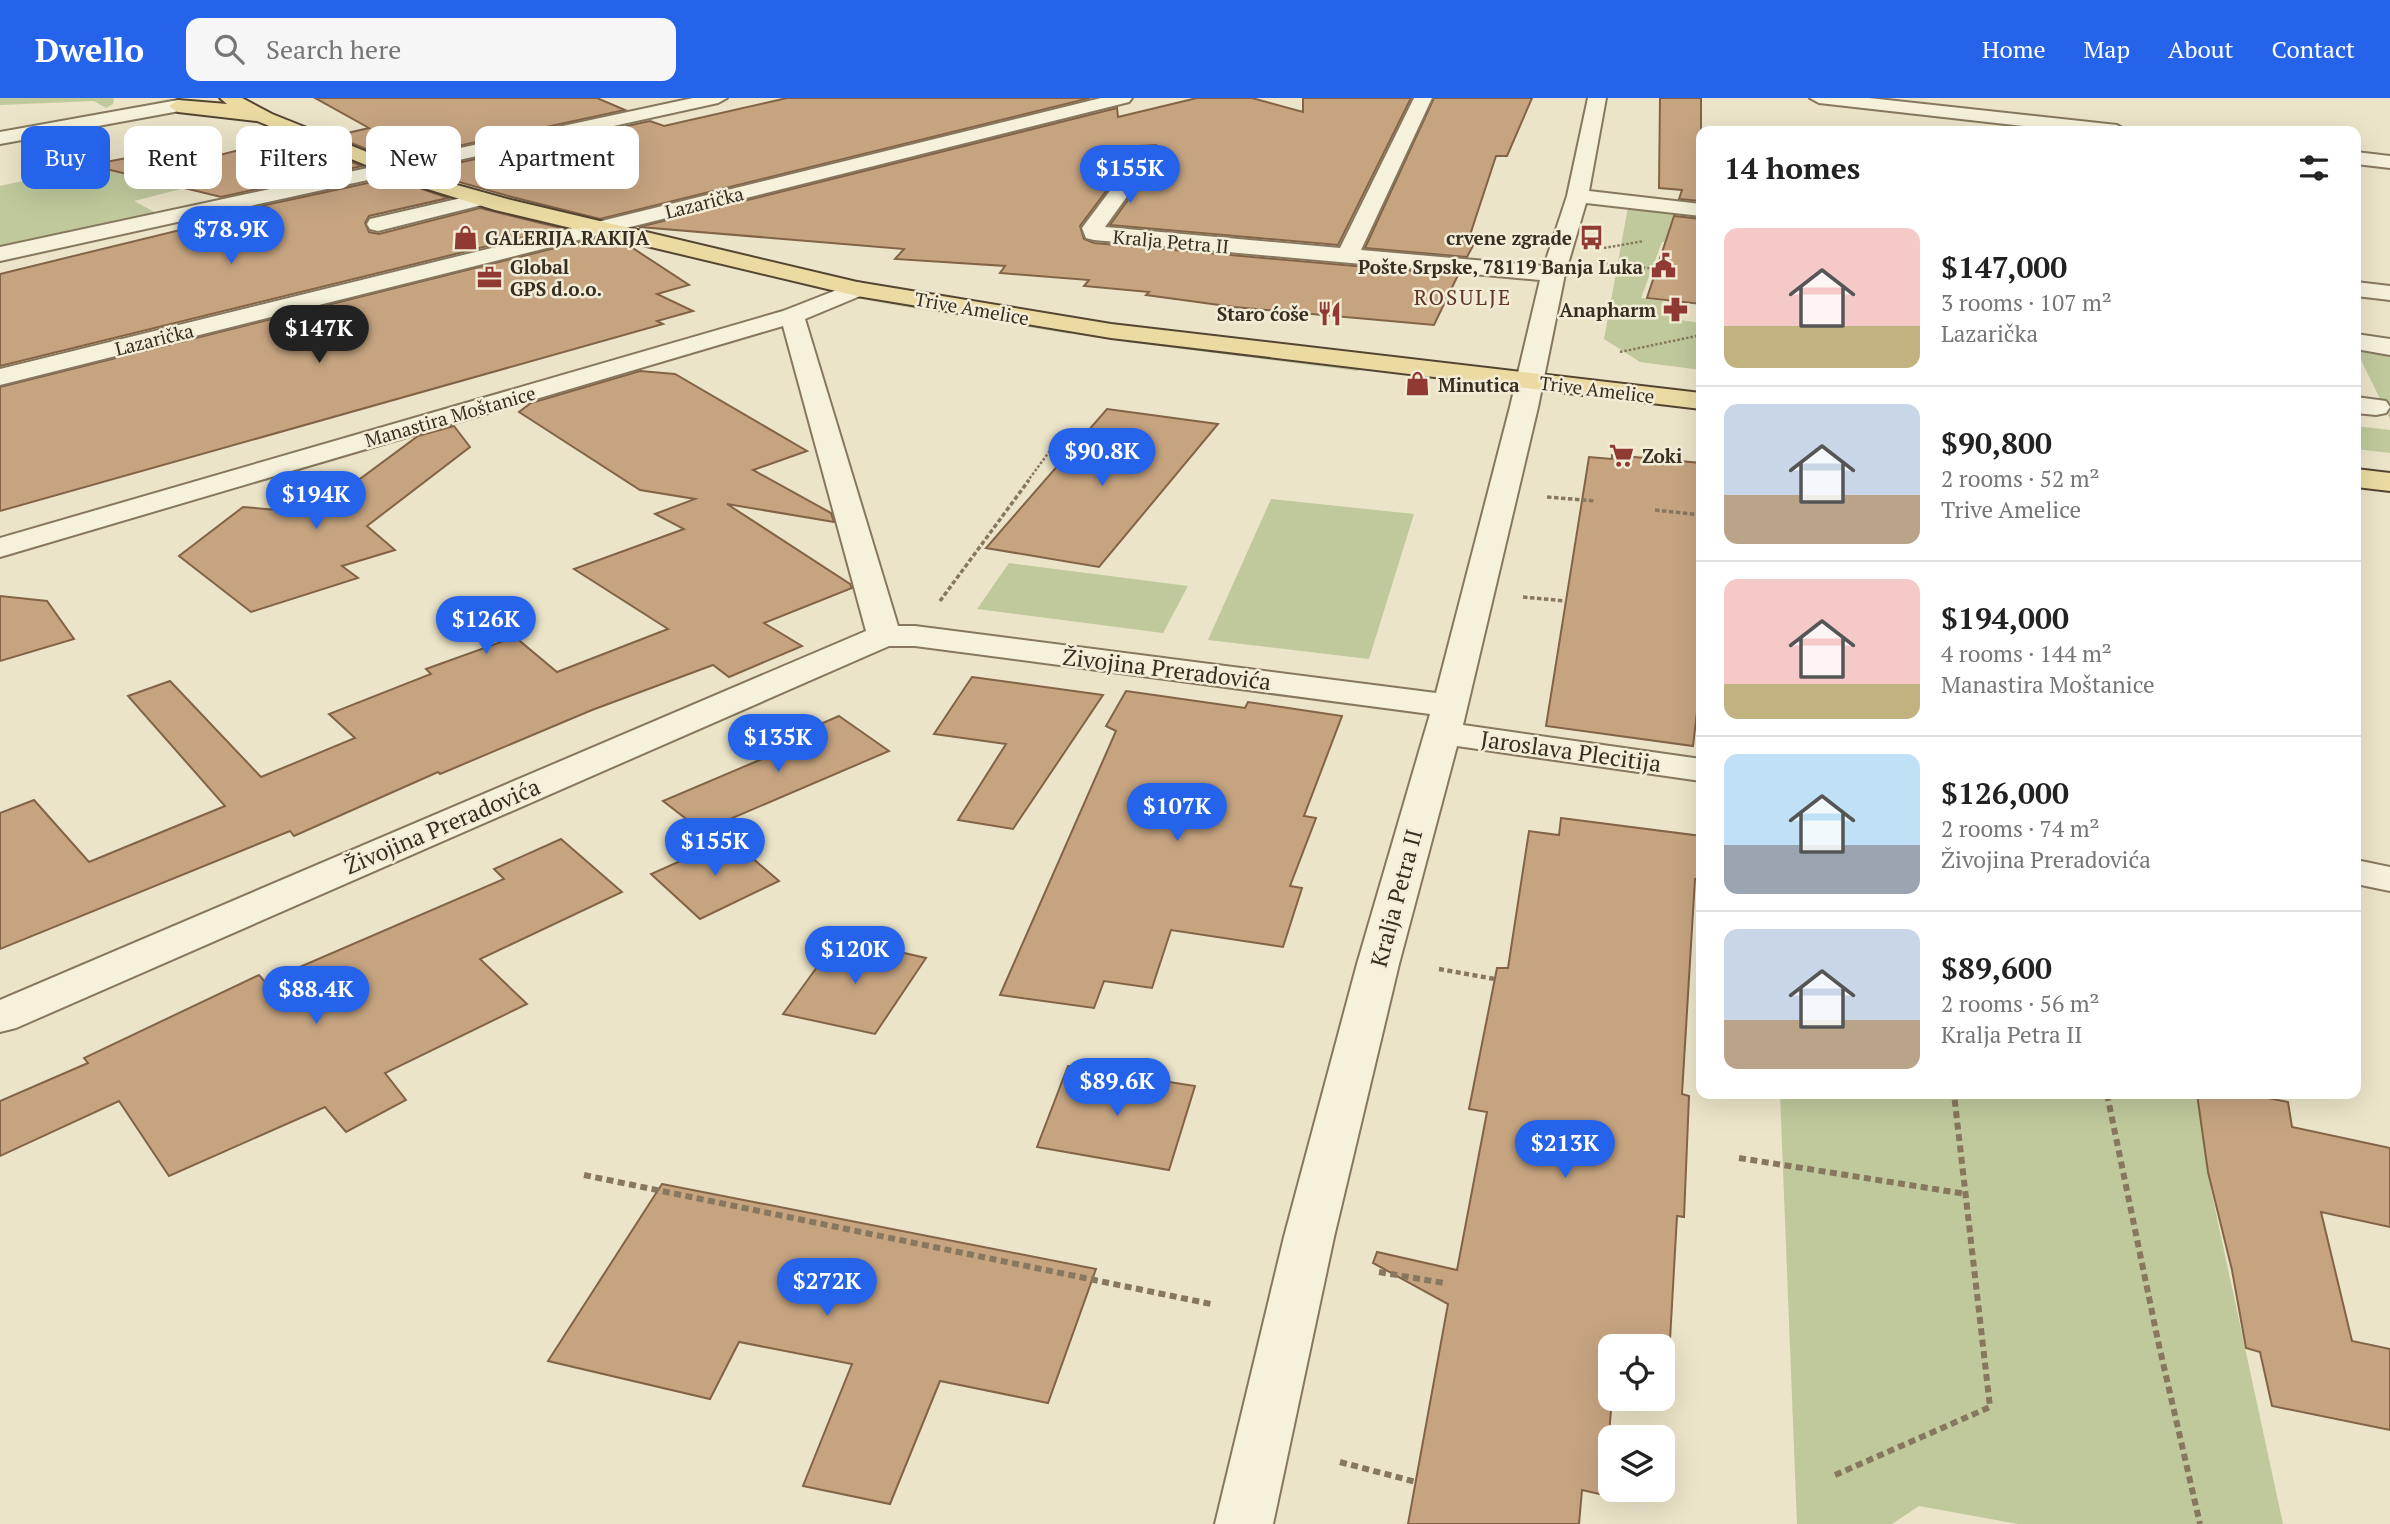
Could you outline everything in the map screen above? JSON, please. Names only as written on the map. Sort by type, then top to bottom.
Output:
[{"type":"main road","points":[[155,98],[159,104],[178,106],[199,105],[228,98]]},
{"type":"main road","name":"Trive Amelice","points":[[228,98],[265,118],[366,159]]},
{"type":"main road","name":"Trive Amelice","points":[[178,106],[227,110],[265,118]]},
{"type":"main road","name":"Trive Amelice","points":[[453,189],[596,229],[857,289],[1111,331],[1696,400]]},
{"type":"main road","points":[[2361,479],[2390,482]]},
{"type":"street","points":[[120,113],[155,98]]},
{"type":"street","points":[[461,153],[718,98]]},
{"type":"street","name":"Lazarička","points":[[0,377],[1123,98]]},
{"type":"street","points":[[1348,256],[1423,98]]},
{"type":"street","name":"Kralja Petra II","points":[[1244,1524],[1322,1185],[1377,964],[1446,719],[1553,274],[1578,196],[1597,98]]},
{"type":"street","points":[[1819,98],[2072,126]]},
{"type":"street","points":[[0,135],[120,113],[178,106]]},
{"type":"street","name":"Kralja Petra II","points":[[1149,152],[1093,228],[1094,233],[1553,274]]},
{"type":"street","points":[[2361,159],[2390,162]]},
{"type":"street","points":[[0,254],[366,173]]},
{"type":"street","points":[[1578,196],[1696,208]]},
{"type":"street","points":[[378,225],[483,199]]},
{"type":"street","name":"Manastira Moštanice","points":[[0,548],[792,316],[857,289]]},
{"type":"street","points":[[2361,290],[2390,293]]},
{"type":"street","points":[[792,316],[822,420],[899,636]]},
{"type":"street","points":[[2361,343],[2390,347]]},
{"type":"street","name":"Živojina Preradovića","points":[[0,1017],[899,636],[1446,719]]},
{"type":"street","name":"Jaroslava Plecitija","points":[[1446,719],[1518,745],[1696,768]]},
{"type":"street","points":[[2361,873],[2390,879]]},
{"type":"path","points":[[1598,249],[1647,241]]},
{"type":"path","points":[[1596,263],[1657,269]]},
{"type":"path","points":[[1616,353],[1696,336]]},
{"type":"path","points":[[899,636],[1052,448]]},
{"type":"path","points":[[1535,496],[1595,501]]},
{"type":"path","points":[[1655,510],[1696,514]]},
{"type":"path","points":[[1515,596],[1566,600]]},
{"type":"path","points":[[1439,969],[1495,979]]},
{"type":"path","points":[[1835,1475],[1990,1407],[1955,1099]]},
{"type":"path","points":[[2108,1099],[2158,1341],[2200,1524]]},
{"type":"path","points":[[1739,1158],[1966,1194]]},
{"type":"path","points":[[584,1175],[1211,1304]]},
{"type":"path","points":[[1379,1272],[1444,1283]]},
{"type":"path","points":[[1340,1462],[1416,1482]]},
{"type":"green space","points":[[0,98],[114,99],[113,104],[106,108],[94,101],[0,105]]},
{"type":"green space","points":[[110,167],[124,173],[124,189],[181,189],[134,201],[158,214],[0,248],[0,186],[21,181],[21,189],[110,189]]},
{"type":"green space","points":[[1628,207],[1696,214],[1694,245],[1662,242],[1641,298],[1663,301],[1661,312],[1681,314],[1680,320],[1696,322],[1696,369],[1640,362],[1604,339]]},
{"type":"green space","points":[[857,299],[1069,331],[1071,334]]},
{"type":"green space","points":[[1141,340],[1359,369],[1358,371],[1127,342]]},
{"type":"green space","points":[[2361,350],[2390,353],[2390,419],[2361,360]]},
{"type":"green space","points":[[2361,427],[2390,430],[2390,453],[2361,450]]},
{"type":"green space","points":[[1271,499],[1414,514],[1369,659],[1208,640]]},
{"type":"green space","points":[[1009,563],[1188,586],[1163,633],[977,609]]},
{"type":"green space","points":[[1780,1099],[2198,1099],[2211,1190],[2283,1524],[2018,1524],[1919,1506],[1892,1524],[1797,1524]]},
{"type":"building","points":[[315,98],[597,98],[625,110],[551,126],[475,126],[475,142],[461,145],[461,126],[366,126]]},
{"type":"building","points":[[787,98],[1090,98],[600,219],[484,189],[639,189],[639,126],[627,126],[650,121],[664,126]]},
{"type":"building","points":[[1197,98],[1252,98],[1303,112],[1303,98],[1411,98],[1338,245],[1110,225],[1161,154],[1156,145],[1140,146],[1080,226],[1084,239],[1094,243],[1458,275],[1434,325],[1234,307],[1146,295],[1149,292],[1084,286],[1089,280],[1000,273],[1005,266],[895,259],[904,249],[639,227],[1117,108],[1118,117]]},
{"type":"building","points":[[1434,98],[1532,98],[1507,156],[1496,156],[1470,235],[1478,236],[1467,257],[1365,248]]},
{"type":"building","points":[[1660,98],[1701,98],[1701,126],[1696,126],[1696,201],[1679,199],[1682,190],[1659,188]]},
{"type":"building","points":[[366,129],[366,149],[352,143],[352,132]]},
{"type":"building","points":[[236,151],[236,189],[257,189],[221,197],[188,189],[222,189],[222,154]]},
{"type":"building","points":[[124,159],[124,173],[110,170],[110,161]]},
{"type":"building","points":[[475,159],[475,186],[461,182],[461,162]]},
{"type":"building","points":[[366,183],[366,189],[422,189],[448,198],[369,216],[365,223],[369,232],[379,234],[480,208],[561,228],[0,366],[0,274],[270,208],[261,206],[340,189],[352,189],[352,186]]},
{"type":"building","points":[[1674,216],[1696,218],[1696,303],[1647,298]]},
{"type":"building","points":[[599,237],[625,243],[689,285],[657,294],[693,311],[657,321],[663,324],[0,511],[0,387]]},
{"type":"building","points":[[640,371],[675,374],[807,451],[753,470],[831,513],[834,522],[727,504],[850,584],[852,588],[764,623],[802,646],[729,677],[713,665],[592,710],[440,774],[438,772],[294,836],[290,831],[0,949],[0,813],[34,800],[89,862],[225,806],[128,696],[170,681],[261,777],[355,738],[329,714],[431,674],[426,669],[515,637],[557,672],[668,629],[574,569],[684,529],[655,514],[695,499],[640,490],[519,412],[531,403]]},
{"type":"building","points":[[1107,409],[1218,424],[1099,567],[986,548]]},
{"type":"building","points":[[454,426],[470,447],[367,526],[395,550],[342,566],[358,578],[251,612],[179,556],[243,507],[314,513],[418,436]]},
{"type":"building","points":[[1612,455],[1696,463],[1696,720],[1693,746],[1546,726],[1589,457],[1612,459]]},
{"type":"building","points":[[0,596],[47,601],[74,639],[0,661]]},
{"type":"building","points":[[972,677],[1103,695],[1013,829],[958,820],[1006,744],[934,734]]},
{"type":"building","points":[[1126,691],[1245,708],[1248,702],[1342,716],[1304,816],[1316,818],[1290,886],[1302,888],[1283,947],[1171,930],[1152,988],[1104,981],[1094,1008],[1000,995],[1116,731],[1106,726]]},
{"type":"building","points":[[839,716],[889,751],[702,831],[663,801],[795,745],[786,739]]},
{"type":"building","points":[[1561,818],[1696,835],[1696,879],[1682,1094],[1689,1096],[1684,1217],[1677,1216],[1670,1334],[1598,1334],[1598,1411],[1611,1411],[1610,1425],[1598,1425],[1598,1494],[1582,1490],[1579,1524],[1408,1524],[1448,1304],[1373,1263],[1377,1252],[1457,1270],[1487,1112],[1469,1109],[1497,968],[1508,968],[1529,831],[1559,835]]},
{"type":"building","points":[[561,839],[622,892],[480,959],[527,1004],[385,1073],[406,1100],[346,1132],[325,1107],[169,1176],[119,1101],[0,1156],[0,1101],[88,1063],[84,1058],[259,975],[265,982],[504,879],[494,869]]},
{"type":"building","points":[[730,839],[779,881],[700,919],[651,874]]},
{"type":"building","points":[[838,938],[926,958],[875,1034],[783,1014]]},
{"type":"building","points":[[1068,1066],[1195,1086],[1169,1170],[1037,1147]]},
{"type":"building","points":[[2198,1099],[2273,1099],[2288,1102],[2292,1127],[2390,1148],[2390,1227],[2321,1212],[2352,1341],[2390,1349],[2390,1430],[2272,1406],[2260,1352],[2246,1348],[2232,1270],[2208,1172]]},
{"type":"building","points":[[662,1184],[1096,1269],[1048,1403],[940,1381],[890,1504],[803,1486],[852,1364],[739,1342],[710,1399],[548,1361]]},
{"type":"place","name":"GALERIJA RAKIJA","points":[[465,237]]},
{"type":"place","name":"crvene zgrade","points":[[1592,237]]},
{"type":"place","name":"Pošte Srpske, 78119 Banja Luka","points":[[1663,266]]},
{"type":"place","name":"Global GPS d.o.o.","points":[[490,277]]},
{"type":"place","name":"Anapharm","points":[[1676,309]]},
{"type":"place","name":"Staro ćoše","points":[[1329,313]]},
{"type":"place","name":"Minutica","points":[[1418,384]]},
{"type":"place","name":"Zoki","points":[[1622,455]]},
{"type":"district","name":"ROSULJE","points":[[1463,297]]}]
